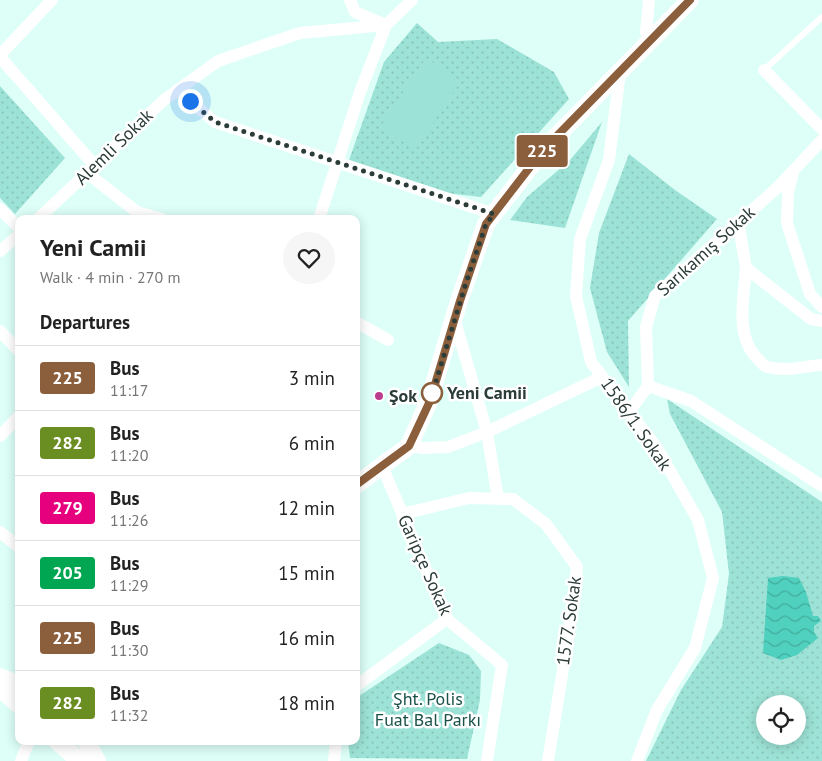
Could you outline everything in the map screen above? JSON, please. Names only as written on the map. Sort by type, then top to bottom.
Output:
[{"type":"main road","points":[[360,483],[409,446],[430,401],[454,318],[486,224],[544,149],[690,0]]},
{"type":"main road","points":[[0,677],[15,683]]},
{"type":"main road","points":[[0,688],[15,701]]},
{"type":"main road","points":[[62,745],[80,761]]},
{"type":"main road","points":[[88,745],[97,761]]},
{"type":"street","points":[[52,0],[0,56],[91,170],[137,212],[148,215]]},
{"type":"street","points":[[350,0],[355,12],[386,25]]},
{"type":"street","points":[[320,215],[360,92],[386,25],[412,0]]},
{"type":"street","points":[[649,0],[646,32],[650,42]]},
{"type":"street","name":"Alemli Sokak","points":[[42,215],[164,100],[218,61],[300,33],[386,25]]},
{"type":"street","points":[[764,70],[822,129]]},
{"type":"street","name":"1586/1. Sokak","points":[[620,72],[609,160],[580,239],[576,296],[591,362],[657,448],[698,520],[713,578],[695,648],[656,710],[637,761]]},
{"type":"street","points":[[177,90],[215,122],[494,214]]},
{"type":"street","name":"Sarıkamış Sokak","points":[[648,386],[646,327],[655,296],[777,188],[822,140]]},
{"type":"street","points":[[794,170],[788,192],[787,223],[810,294],[822,307]]},
{"type":"street","points":[[0,208],[15,224]]},
{"type":"street","points":[[738,221],[746,268],[743,326],[745,340],[752,352],[766,367],[780,369],[822,364]]},
{"type":"street","points":[[0,251],[15,238]]},
{"type":"street","points":[[746,268],[811,319],[822,321]]},
{"type":"street","points":[[454,318],[487,432],[498,499]]},
{"type":"street","points":[[360,324],[388,340]]},
{"type":"street","points":[[0,331],[15,347]]},
{"type":"street","points":[[409,446],[423,448],[448,447],[487,432],[602,377]]},
{"type":"street","points":[[629,412],[648,386],[691,401],[822,486]]},
{"type":"street","points":[[0,436],[15,420]]},
{"type":"street","name":"Garipçe Sokak","points":[[382,466],[447,619],[502,665],[487,761]]},
{"type":"street","name":"1577. Sokak","points":[[402,514],[469,498],[513,499],[546,524],[577,567],[570,632],[548,761]]},
{"type":"street","points":[[0,532],[15,544]]},
{"type":"street","points":[[360,683],[447,619]]},
{"type":"street","points":[[21,761],[27,745]]},
{"type":"street","points":[[334,761],[336,745]]},
{"type":"lane","points":[[764,70],[822,17]]},
{"type":"green space","points":[[417,23],[438,42],[497,39],[554,72],[569,99],[481,197],[428,191],[349,160],[384,62]]},
{"type":"green space","points":[[426,58],[461,81],[415,150],[380,127]]},
{"type":"green space","points":[[0,86],[65,158],[15,214],[0,198]]},
{"type":"green space","points":[[602,122],[565,228],[510,220],[527,197],[570,160]]},
{"type":"green space","points":[[629,154],[675,190],[717,219],[628,321],[629,387],[607,352],[590,288],[599,233]]},
{"type":"green space","points":[[667,399],[822,502],[822,761],[646,761],[681,690],[722,627],[729,574],[722,512],[670,414]]},
{"type":"green space","name":"Şht. Polis Fuat Bal Parkı","points":[[439,643],[469,655],[481,671],[480,700],[467,759],[350,758],[348,745],[360,745],[360,695]]},
{"type":"water","points":[[783,576],[799,578],[806,592],[813,616],[818,616],[821,621],[814,626],[814,632],[818,638],[797,655],[781,660],[763,653],[768,578]]},
{"type":"bus line","name":"225","points":[[360,482],[409,446],[430,401],[460,301],[486,224],[544,149],[690,0]]},
{"type":"place","name":"Yeni Camii","points":[[432,393]]},
{"type":"place","name":"Şok","points":[[379,396]]},
{"type":"route","points":[[190,101],[215,122],[494,214],[486,224],[460,301],[430,401],[432,393]]}]
